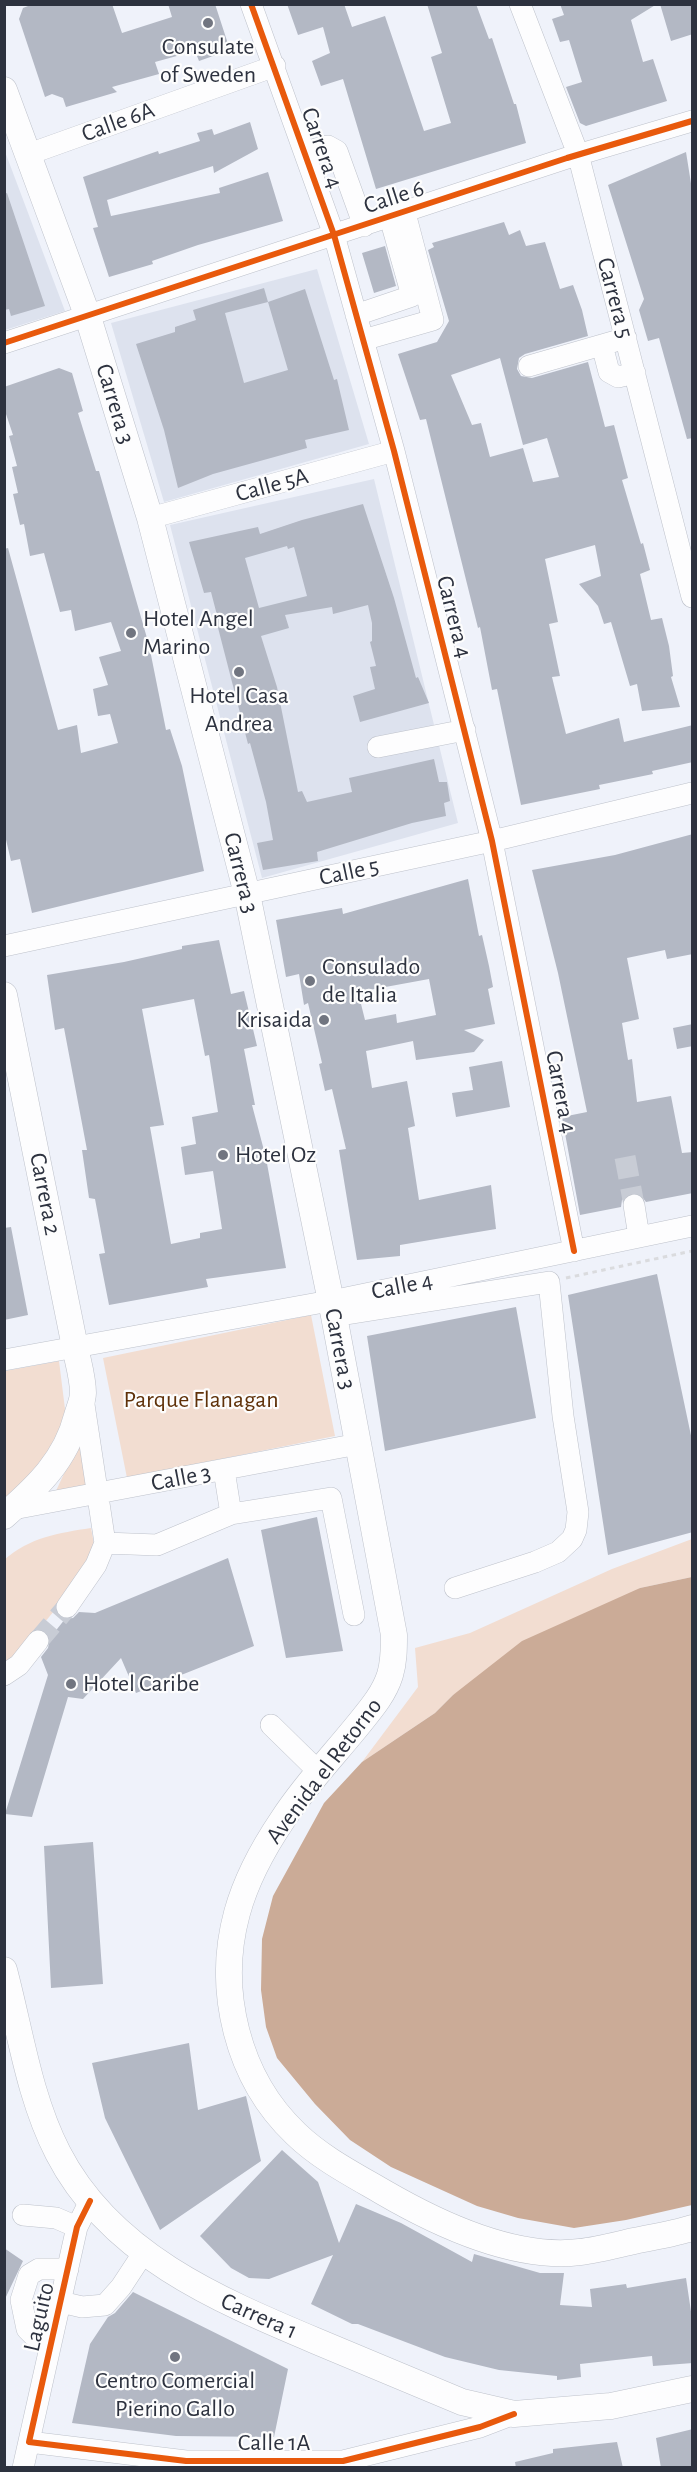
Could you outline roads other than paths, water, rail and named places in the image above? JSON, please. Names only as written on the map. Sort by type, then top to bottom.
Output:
[{"type":"main road","name":"Carrera 3","points":[[4,90],[88,317],[150,518],[247,894],[332,1308],[394,1635],[390,1676]]},
{"type":"main road","name":"Carrera 2","points":[[4,995],[83,1394],[69,1438],[51,1471],[33,1492],[7,1512]]},
{"type":"main road","name":"Avenida el Retorno","points":[[390,1676],[381,1695],[283,1818],[261,1856],[237,1912],[231,1941],[229,1981],[236,2030],[245,2059],[258,2086],[275,2111],[302,2139],[343,2169],[406,2206],[499,2244],[544,2252],[580,2252],[693,2228]]},
{"type":"main road","name":"Carrera 1","points":[[4,1970],[10,2011],[38,2106],[57,2152],[90,2201],[114,2228],[186,2281],[241,2310],[462,2402],[514,2414],[611,2406],[693,2389]]},
{"type":"street","name":"Carrera 4","points":[[251,4],[334,235],[394,452],[492,841],[574,1251]]},
{"type":"street","name":"Carrera 5","points":[[520,4],[578,154],[693,597]]},
{"type":"street","name":"Calle 6A","points":[[29,154],[274,66]]},
{"type":"street","name":"Calle 6","points":[[4,344],[398,216],[578,154],[693,121]]},
{"type":"street","points":[[305,152],[328,146],[337,151],[364,226]]},
{"type":"street","points":[[356,315],[412,296],[398,216]]},
{"type":"street","points":[[363,340],[434,320],[398,216]]},
{"type":"street","points":[[529,366],[626,339]]},
{"type":"street","points":[[602,345],[609,372],[618,377],[635,373]]},
{"type":"street","name":"Calle 5A","points":[[150,518],[394,452]]},
{"type":"street","points":[[378,747],[465,730]]},
{"type":"street","name":"Calle 5","points":[[4,946],[492,841],[693,793]]},
{"type":"street","points":[[634,1205],[639,1237]]},
{"type":"street","name":"Calle 4","points":[[4,1360],[332,1308],[506,1265],[693,1226]]},
{"type":"street","points":[[506,1265],[509,1289]]},
{"type":"street","points":[[332,1308],[509,1289],[549,1282],[563,1416],[578,1512],[576,1530],[572,1539],[558,1552],[535,1562],[455,1588]]},
{"type":"street","name":"Carrera 2","points":[[83,1394],[105,1543]]},
{"type":"street","name":"Calle 3","points":[[7,1512],[358,1444]]},
{"type":"street","points":[[224,1470],[231,1514]]},
{"type":"street","points":[[68,1607],[96,1565],[105,1543],[157,1545],[231,1514],[331,1498],[354,1615]]},
{"type":"street","points":[[4,1675],[19,1665],[38,1641]]},
{"type":"street","points":[[271,1725],[319,1772]]},
{"type":"street","name":"Laguito","points":[[23,2468],[76,2227],[90,2201]]},
{"type":"street","points":[[23,2215],[56,2218],[76,2227]]},
{"type":"street","points":[[61,2302],[82,2307],[105,2305],[121,2287],[144,2252]]},
{"type":"street","points":[[52,2338],[33,2335],[27,2330],[21,2300],[29,2276],[39,2269],[68,2269]]},
{"type":"street","name":"Calle 1A","points":[[29,2442],[186,2461],[343,2464],[480,2427],[514,2414]]},
{"type":"tunnel","points":[[625,1157],[634,1205]]},
{"type":"tunnel","points":[[38,1641],[67,1607]]},
{"type":"place","name":"Consulate of Sweden","points":[[208,23]]},
{"type":"place","name":"Hotel Angel Marino","points":[[131,633]]},
{"type":"place","name":"Hotel Casa Andrea","points":[[239,672]]},
{"type":"place","name":"Consulado de Italia","points":[[310,981]]},
{"type":"place","name":"Krisaida","points":[[324,1020]]},
{"type":"place","name":"Hotel Oz","points":[[223,1155]]},
{"type":"place","name":"Hotel Caribe","points":[[71,1684]]},
{"type":"place","name":"Centro Comercial Pierino Gallo","points":[[175,2357]]},
{"type":"park label","name":"Parque Flanagan","points":[[201,1400]]}]
